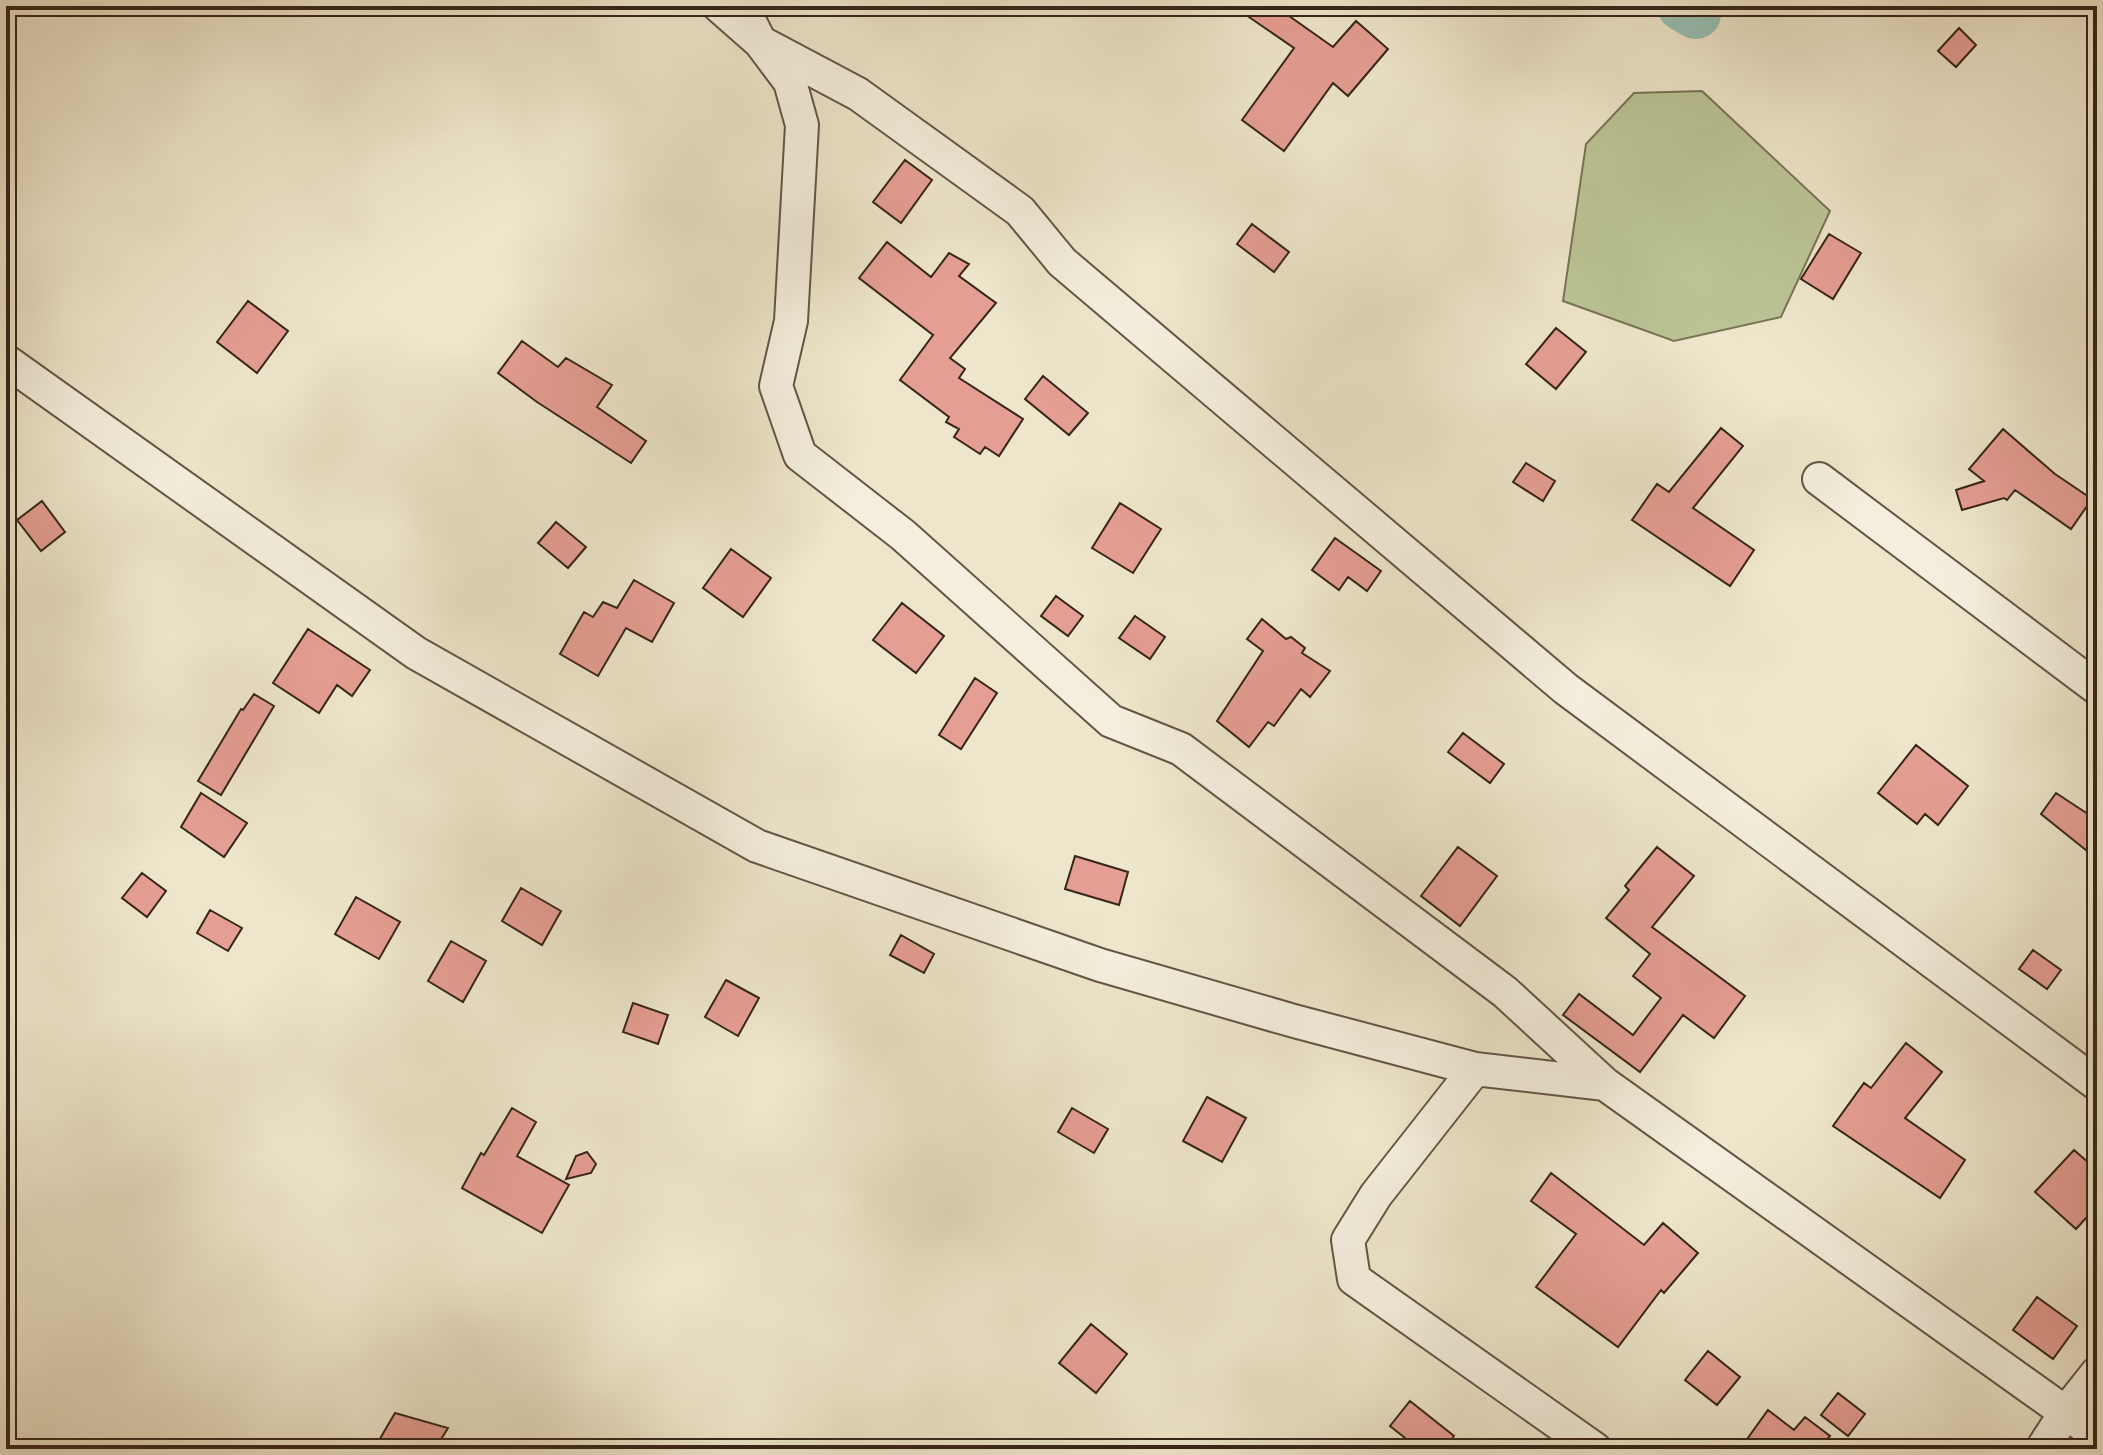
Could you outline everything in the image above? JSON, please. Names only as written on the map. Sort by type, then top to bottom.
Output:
[{"type":"street","points":[[719,6],[760,42],[858,94],[1020,211],[1062,262],[1566,689],[2097,1084]]},
{"type":"street","points":[[742,6],[760,42],[790,82],[802,125],[791,321],[776,386],[800,455],[903,535],[1111,721],[1181,749],[1505,992],[1605,1084],[2097,1435]]},
{"type":"street","points":[[6,361],[416,653],[757,846],[1100,965],[1475,1069],[1605,1084]]},
{"type":"street","points":[[1819,479],[2097,688]]},
{"type":"street","points":[[1475,1069],[1376,1195],[1348,1240],[1354,1279],[1595,1449]]},
{"type":"street","points":[[2042,1449],[2097,1373]]},
{"type":"green space","points":[[1702,91],[1830,211],[1781,317],[1674,341],[1563,301],[1586,144],[1634,93]]},
{"type":"building","points":[[1233,6],[1275,6],[1333,47],[1356,21],[1388,49],[1348,96],[1333,83],[1284,151],[1242,120],[1294,48]]},
{"type":"building","points":[[1959,28],[1976,45],[1956,67],[1938,51]]},
{"type":"building","points":[[905,160],[932,180],[901,223],[873,202]]},
{"type":"building","points":[[1252,224],[1289,252],[1274,272],[1237,244]]},
{"type":"building","points":[[1829,234],[1861,253],[1833,299],[1801,279]]},
{"type":"building","points":[[887,242],[931,277],[949,253],[969,264],[959,276],[996,303],[950,358],[965,369],[959,378],[1023,419],[999,456],[985,447],[980,454],[954,437],[959,429],[946,422],[949,417],[900,380],[933,335],[859,278]]},
{"type":"building","points":[[248,301],[288,331],[257,373],[217,342]]},
{"type":"building","points":[[1556,328],[1586,352],[1556,389],[1526,364]]},
{"type":"building","points":[[522,341],[558,367],[566,358],[612,385],[597,407],[646,441],[631,463],[498,373]]},
{"type":"building","points":[[1043,376],[1088,413],[1069,435],[1025,399]]},
{"type":"building","points":[[1721,428],[1743,446],[1693,508],[1754,550],[1730,586],[1632,520],[1657,484],[1669,492]]},
{"type":"building","points":[[2003,429],[2055,474],[2092,499],[2071,529],[2015,490],[2007,500],[2004,498],[1962,510],[1956,490],[1984,481],[1969,469]]},
{"type":"building","points":[[1526,463],[1555,481],[1543,501],[1513,482]]},
{"type":"building","points":[[42,501],[65,532],[41,551],[17,520]]},
{"type":"building","points":[[1120,503],[1161,529],[1133,573],[1092,548]]},
{"type":"building","points":[[556,522],[586,547],[568,568],[538,543]]},
{"type":"building","points":[[1335,538],[1381,571],[1367,591],[1348,577],[1339,590],[1312,570]]},
{"type":"building","points":[[731,549],[771,578],[743,617],[703,588]]},
{"type":"building","points":[[634,580],[674,603],[652,642],[626,628],[598,676],[560,654],[584,612],[593,617],[603,602],[617,608]]},
{"type":"building","points":[[1056,596],[1083,616],[1068,636],[1041,616]]},
{"type":"building","points":[[902,603],[944,636],[916,673],[873,640]]},
{"type":"building","points":[[1135,616],[1165,637],[1150,659],[1119,638]]},
{"type":"building","points":[[1262,619],[1286,639],[1291,637],[1305,648],[1302,653],[1330,671],[1310,697],[1301,689],[1274,726],[1268,722],[1249,747],[1217,721],[1263,651],[1247,639]]},
{"type":"building","points":[[308,629],[370,670],[352,696],[337,685],[319,713],[273,683]]},
{"type":"building","points":[[975,678],[997,693],[961,749],[939,735]]},
{"type":"building","points":[[254,694],[274,706],[221,795],[198,781],[241,709]]},
{"type":"building","points":[[1463,733],[1504,764],[1490,783],[1448,752]]},
{"type":"building","points":[[1916,745],[1968,786],[1938,825],[1925,814],[1917,824],[1878,793]]},
{"type":"building","points":[[201,793],[247,823],[224,857],[181,827]]},
{"type":"building","points":[[2056,793],[2097,820],[2097,859],[2041,814]]},
{"type":"building","points":[[1458,847],[1497,876],[1460,926],[1421,896]]},
{"type":"building","points":[[1657,847],[1694,876],[1652,927],[1745,996],[1714,1038],[1683,1015],[1640,1072],[1563,1015],[1579,994],[1633,1035],[1661,998],[1633,976],[1650,954],[1606,918],[1629,890],[1625,886]]},
{"type":"building","points":[[1075,856],[1128,872],[1119,905],[1065,889]]},
{"type":"building","points":[[142,873],[166,891],[147,917],[122,898]]},
{"type":"building","points":[[521,888],[561,911],[542,945],[502,921]]},
{"type":"building","points":[[356,897],[400,922],[379,959],[335,934]]},
{"type":"building","points":[[210,910],[242,928],[228,951],[197,933]]},
{"type":"building","points":[[901,935],[934,954],[924,973],[890,955]]},
{"type":"building","points":[[451,941],[486,961],[463,1002],[428,981]]},
{"type":"building","points":[[2033,950],[2061,970],[2047,989],[2019,969]]},
{"type":"building","points":[[726,980],[759,998],[738,1036],[705,1017]]},
{"type":"building","points":[[633,1003],[668,1015],[658,1044],[623,1032]]},
{"type":"building","points":[[1906,1043],[1942,1072],[1905,1118],[1965,1160],[1940,1198],[1833,1126],[1864,1083],[1871,1088]]},
{"type":"building","points":[[1207,1097],[1246,1118],[1222,1162],[1183,1141]]},
{"type":"building","points":[[512,1108],[536,1122],[517,1156],[569,1185],[542,1233],[462,1188],[481,1153],[484,1155]]},
{"type":"building","points":[[1072,1108],[1108,1129],[1094,1153],[1058,1132]]},
{"type":"building","points":[[2074,1150],[2097,1170],[2097,1206],[2076,1229],[2035,1192]]},
{"type":"building","points":[[587,1152],[596,1164],[591,1173],[566,1179],[576,1156]]},
{"type":"building","points":[[1551,1173],[1644,1245],[1663,1223],[1698,1253],[1664,1293],[1661,1290],[1618,1347],[1536,1287],[1576,1234],[1531,1201]]},
{"type":"building","points":[[2037,1297],[2077,1326],[2053,1359],[2013,1330]]},
{"type":"building","points":[[1091,1324],[1127,1354],[1096,1393],[1059,1363]]},
{"type":"building","points":[[1708,1351],[1740,1377],[1717,1405],[1685,1380]]},
{"type":"building","points":[[1838,1393],[1865,1414],[1848,1436],[1821,1415]]},
{"type":"building","points":[[1410,1401],[1454,1436],[1444,1449],[1419,1449],[1390,1426]]},
{"type":"building","points":[[1768,1410],[1794,1430],[1805,1417],[1830,1436],[1819,1449],[1740,1449]]},
{"type":"building","points":[[395,1413],[448,1428],[435,1449],[374,1449]]},
{"type":"waterway","points":[[1682,6],[1696,14]]}]
